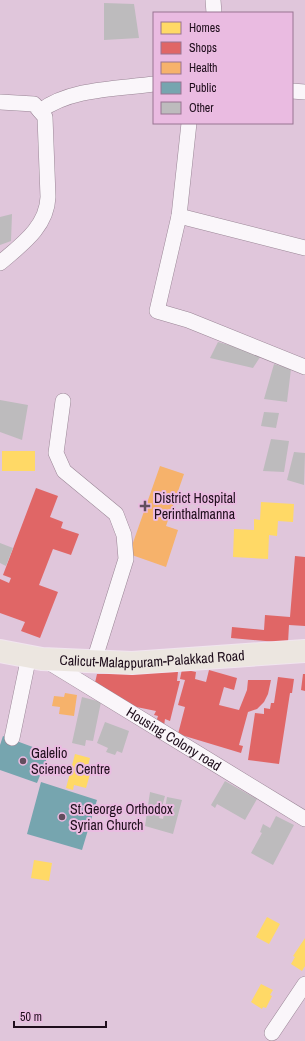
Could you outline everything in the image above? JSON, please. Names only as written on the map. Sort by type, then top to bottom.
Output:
[{"type":"highway","name":"Calicut-Malappuram-Palakkad Road","points":[[0,651],[36,658],[132,663],[305,651]]},
{"type":"street","points":[[213,0],[214,12]]},
{"type":"street","points":[[40,111],[57,101],[83,93],[153,84]]},
{"type":"street","points":[[293,91],[305,92]]},
{"type":"street","points":[[0,102],[34,104],[45,117],[48,207],[42,219],[28,239],[0,263]]},
{"type":"street","points":[[189,124],[179,216],[157,310],[188,320],[305,367]]},
{"type":"street","points":[[179,216],[305,248]]},
{"type":"street","points":[[63,401],[56,453],[64,471],[116,514],[124,535],[126,559],[94,662]]},
{"type":"street","points":[[12,738],[36,658]]},
{"type":"street","name":"Housing Colony road","points":[[36,658],[305,819]]},
{"type":"street","points":[[272,1033],[305,984]]},
{"type":"building: Homes","points":[[2,451],[35,451],[35,471],[2,471]]},
{"type":"building: Homes","points":[[261,502],[294,504],[293,522],[278,521],[277,536],[269,535],[268,559],[233,557],[234,529],[254,530],[254,519],[260,520]]},
{"type":"building: Homes","points":[[75,754],[90,758],[86,773],[90,774],[86,788],[74,785],[73,790],[66,788]]},
{"type":"building: Homes","points":[[34,860],[52,863],[49,881],[31,878]]},
{"type":"building: Homes","points":[[267,917],[280,924],[269,944],[256,937]]},
{"type":"building: Homes","points":[[305,938],[305,966],[302,971],[291,964],[295,957],[293,956]]},
{"type":"building: Homes","points":[[261,984],[273,990],[270,995],[272,996],[266,1008],[263,1007],[262,1009],[251,1002]]},
{"type":"building: Shops","points":[[36,488],[58,496],[50,517],[63,522],[61,528],[79,534],[71,555],[53,549],[39,585],[58,592],[40,638],[21,631],[25,622],[0,613],[0,579],[9,583],[11,578],[3,575]]},
{"type":"building: Shops","points":[[295,556],[305,557],[305,626],[289,625],[288,643],[231,638],[232,627],[264,630],[265,615],[290,617]]},
{"type":"building: Shops","points":[[182,669],[196,672],[195,679],[206,682],[209,670],[237,678],[234,690],[224,687],[219,705],[239,710],[247,690],[248,680],[271,680],[268,694],[264,702],[257,709],[248,712],[239,745],[243,746],[241,753],[178,734],[185,707],[178,705],[185,680],[180,679]]},
{"type":"building: Shops","points":[[178,672],[177,681],[180,681],[170,721],[165,719],[164,726],[156,722],[158,716],[154,715],[156,711],[122,704],[94,687],[97,674]]},
{"type":"building: Shops","points":[[303,674],[305,674],[305,691],[301,690]]},
{"type":"building: Shops","points":[[278,677],[294,679],[292,693],[290,693],[279,764],[248,760],[255,713],[264,714],[264,708],[270,709],[271,703],[274,703]]},
{"type":"building: Health","points":[[160,466],[184,474],[166,526],[178,530],[166,567],[129,554]]},
{"type":"building: Health","points":[[65,693],[77,695],[74,716],[59,714],[60,707],[52,706],[54,696],[64,697]]},
{"type":"building: Public","name":"Galelio Science Centre","points":[[3,736],[49,753],[37,783],[0,770],[0,745]]},
{"type":"building: Public","name":"St.George Orthodox Syrian Church","points":[[41,782],[97,800],[82,850],[27,834]]},
{"type":"building: Other","points":[[104,3],[134,4],[139,38],[104,40]]},
{"type":"building: Other","points":[[12,214],[11,241],[0,245],[0,217]]},
{"type":"building: Other","points":[[218,342],[262,354],[253,368],[210,358]]},
{"type":"building: Other","points":[[274,364],[291,369],[287,402],[264,399]]},
{"type":"building: Other","points":[[0,400],[28,405],[22,440],[0,432]]},
{"type":"building: Other","points":[[264,412],[279,413],[276,428],[261,426]]},
{"type":"building: Other","points":[[271,439],[289,441],[284,472],[263,471]]},
{"type":"building: Other","points":[[294,452],[305,453],[304,485],[287,480]]},
{"type":"building: Other","points":[[0,543],[13,548],[6,566],[0,563]]},
{"type":"building: Other","points":[[82,697],[101,702],[93,741],[86,740],[85,746],[72,743]]},
{"type":"building: Other","points":[[105,722],[129,731],[122,753],[117,751],[115,755],[106,752],[108,748],[97,743]]},
{"type":"building: Other","points":[[225,781],[257,799],[245,820],[217,804],[215,808],[211,805]]},
{"type":"building: Other","points":[[150,792],[165,796],[159,818],[163,819],[167,797],[182,800],[173,834],[145,826]]},
{"type":"building: Other","points":[[276,816],[294,825],[273,865],[251,853],[262,833],[260,832],[263,824],[270,828]]},
{"type":"place","name":"District Hospital Perinthalmanna","points":[[145,506]]},
{"type":"place","name":"Galelio Science Centre","points":[[23,761]]},
{"type":"place","name":"St.George Orthodox Syrian Church","points":[[62,817]]}]
